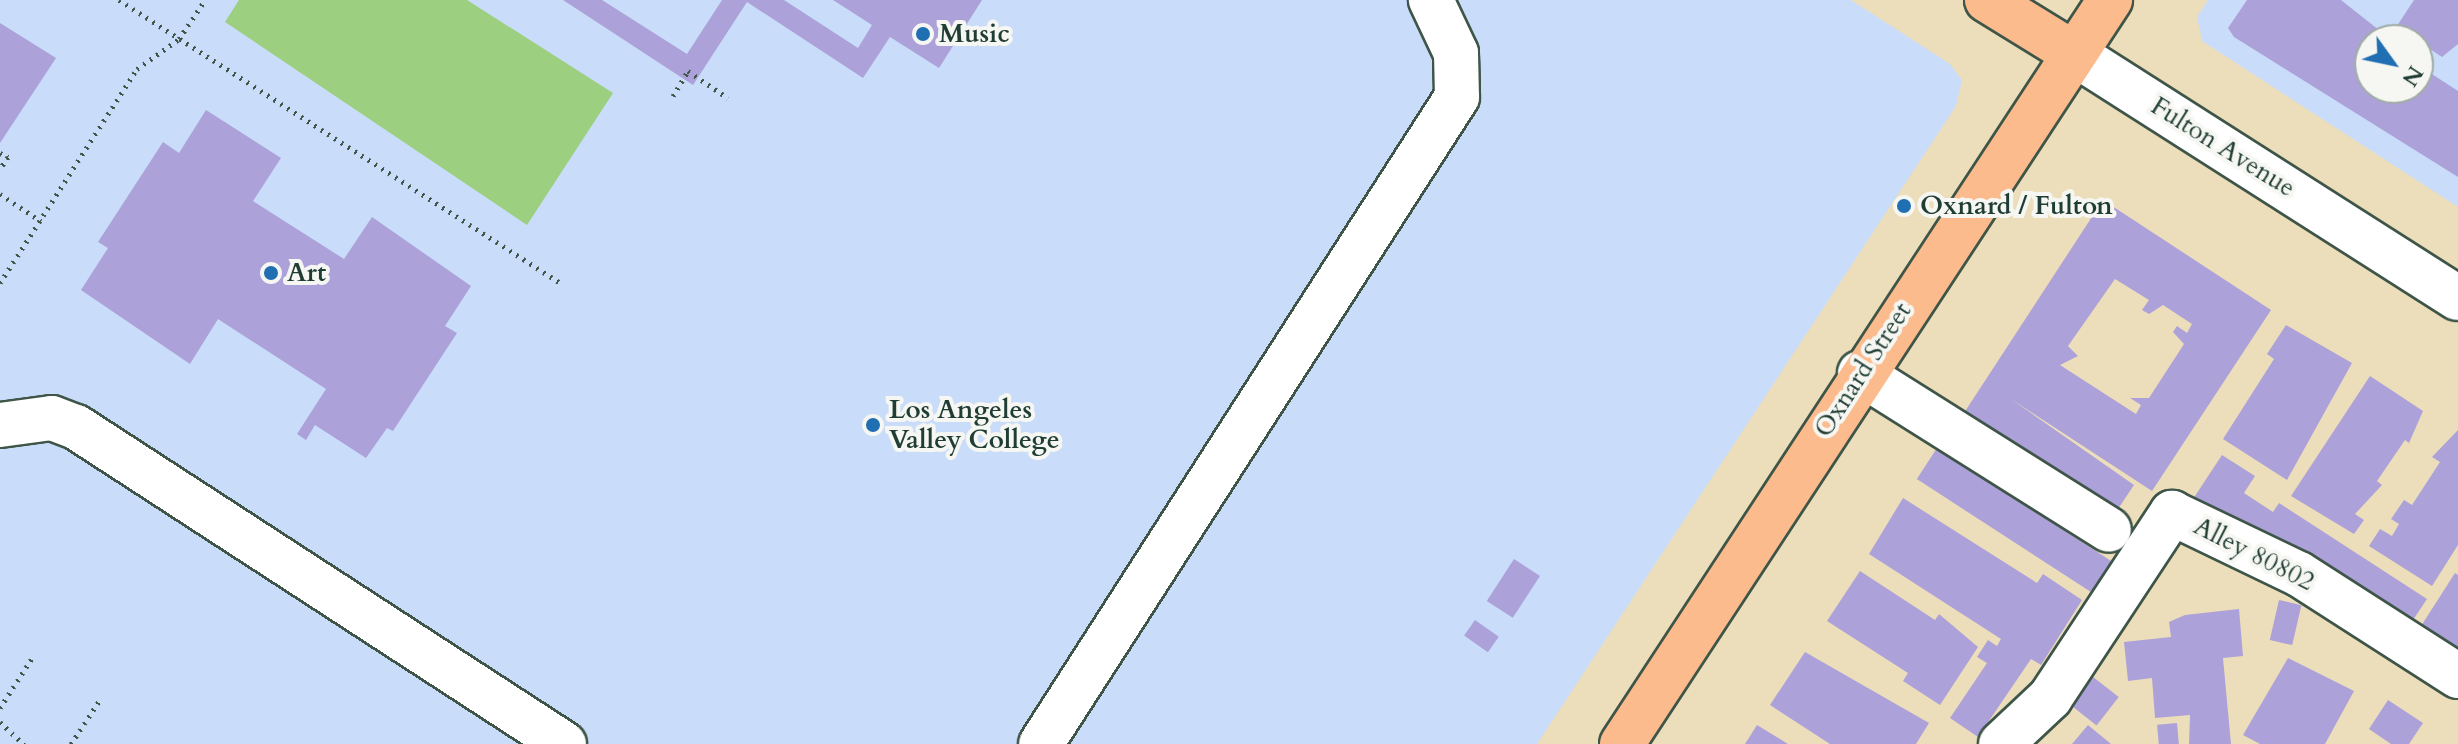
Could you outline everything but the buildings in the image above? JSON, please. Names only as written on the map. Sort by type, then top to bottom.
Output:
[{"type":"main road","name":"Fulton Avenue","points":[[1987,0],[2073,53]]},
{"type":"main road","name":"Oxnard Street","points":[[1622,744],[1860,373],[2110,0]]},
{"type":"street","points":[[1041,744],[1457,97],[1456,53],[1431,0]]},
{"type":"street","name":"Fulton Avenue","points":[[2073,53],[2458,298]]},
{"type":"street","points":[[1860,373],[2109,530]]},
{"type":"street","points":[[0,425],[52,418],[76,427],[510,730],[564,744]]},
{"type":"street","name":"Alley 80802","points":[[2001,744],[2050,698],[2172,513],[2299,574],[2458,676]]},
{"type":"path","points":[[119,0],[562,284]]},
{"type":"path","points":[[0,283],[137,69],[179,39],[205,0]]},
{"type":"path","points":[[673,96],[688,71],[728,98]]},
{"type":"path","points":[[0,153],[8,157],[0,169]]},
{"type":"path","points":[[0,194],[41,221]]},
{"type":"path","points":[[0,708],[32,658]]},
{"type":"path","points":[[71,744],[99,701]]},
{"type":"path","points":[[0,722],[24,744]]},
{"type":"shaded area","name":"Los Angeles Valley College","points":[[0,0],[1851,0],[1950,64],[1962,80],[1956,106],[1537,744],[0,744]]},
{"type":"shaded area","points":[[2208,0],[2458,0],[2458,207],[2202,41],[2197,17]]},
{"type":"green space","points":[[239,0],[467,0],[613,93],[527,225],[225,22]]},
{"type":"place","name":"Music","points":[[923,34]]},
{"type":"place","name":"Oxnard / Fulton","points":[[1904,206]]},
{"type":"place","name":"Art","points":[[271,273]]},
{"type":"place","name":"Los Angeles Valley College","points":[[873,425]]}]
